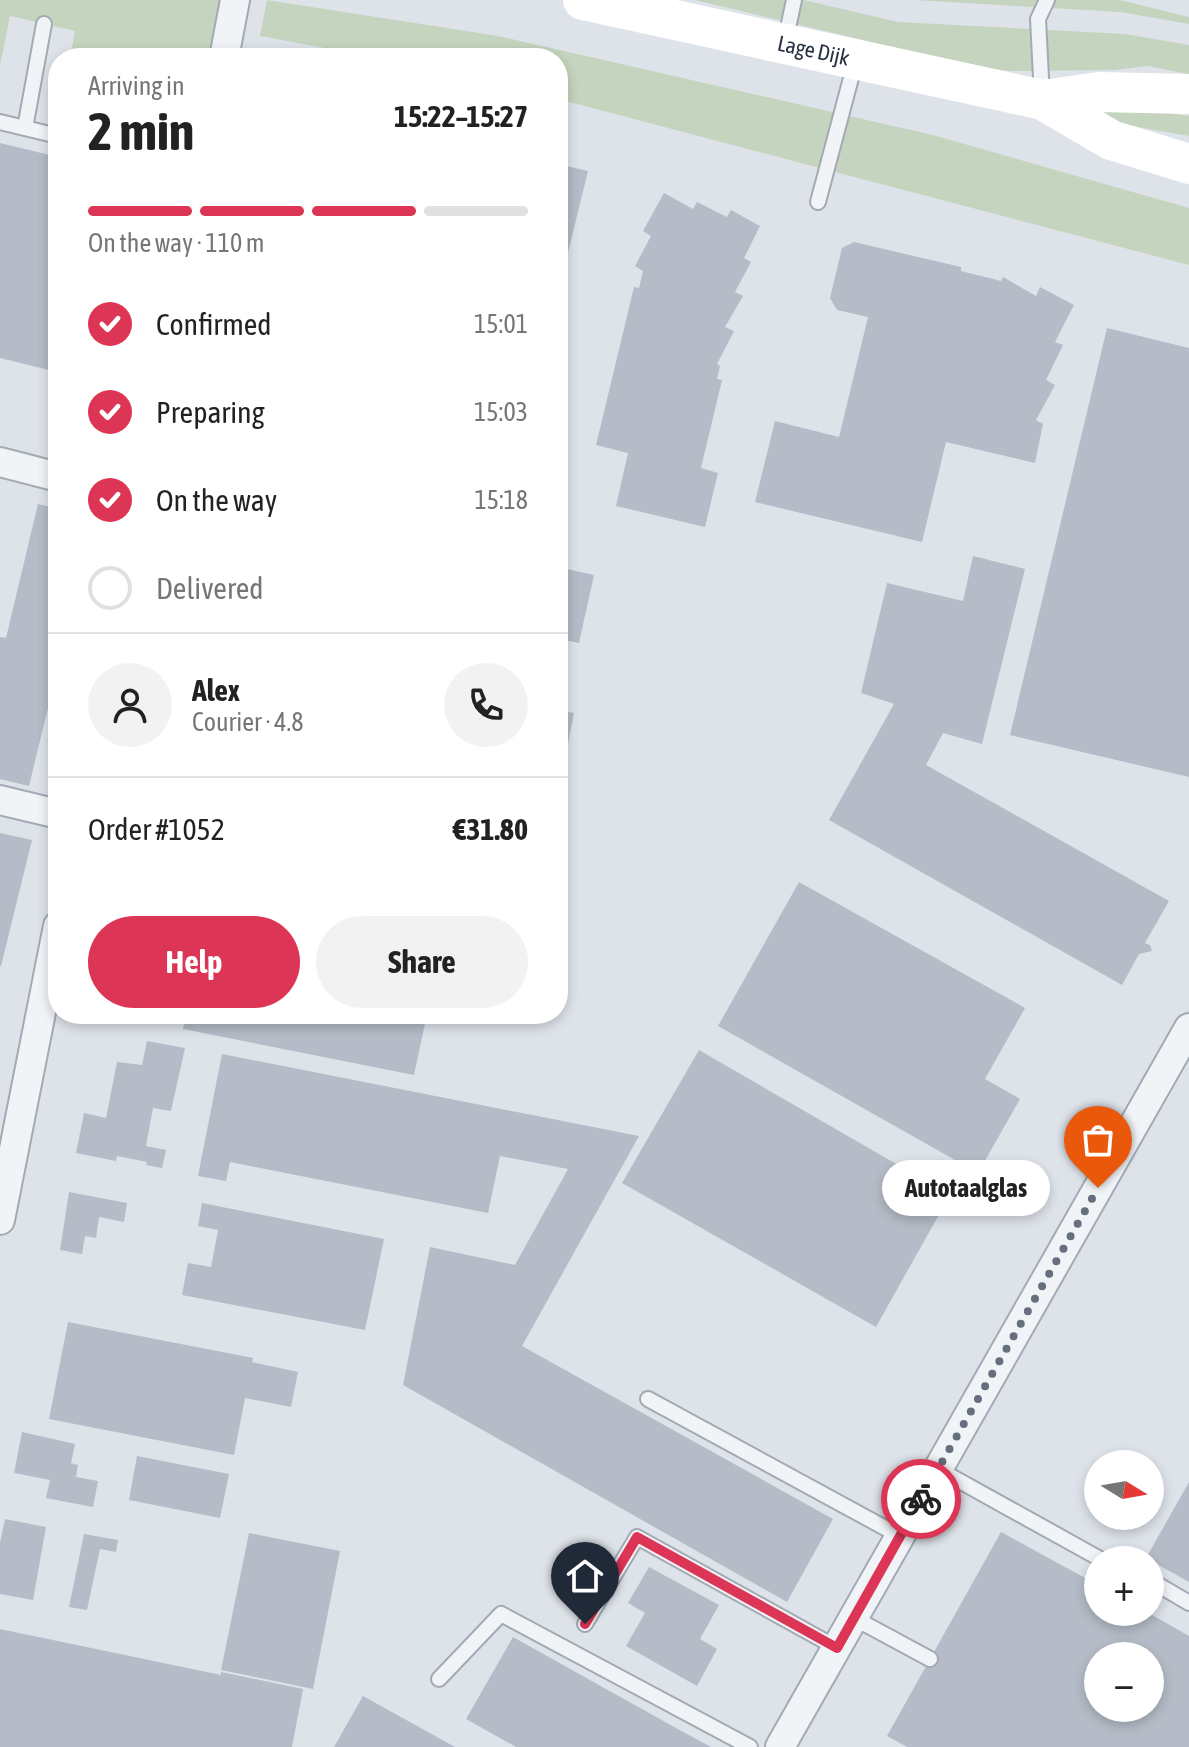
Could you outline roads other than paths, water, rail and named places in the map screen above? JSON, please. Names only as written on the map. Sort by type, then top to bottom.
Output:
[{"type":"main road","name":"Lage Dijk","points":[[583,0],[1043,100],[1111,140],[1189,164]]},
{"type":"main road","name":"Lage Dijk","points":[[1043,100],[1099,92],[1189,94]]},
{"type":"street","points":[[226,48],[235,0]]},
{"type":"street","points":[[0,462],[48,474]]},
{"type":"street","points":[[0,800],[48,812]]},
{"type":"street","points":[[0,1220],[7,1151],[48,970]]},
{"type":"street","points":[[789,1744],[837,1648],[1189,1028]]},
{"type":"lane","points":[[785,42],[794,0]]},
{"type":"lane","points":[[1043,100],[1038,19],[1047,0]]},
{"type":"lane","points":[[1043,100],[1047,19],[1056,0]]},
{"type":"lane","points":[[25,128],[44,24]]},
{"type":"lane","points":[[818,202],[856,58]]},
{"type":"lane","points":[[0,122],[48,134]]},
{"type":"lane","points":[[648,1399],[900,1536]]},
{"type":"lane","points":[[938,1469],[1084,1550]]},
{"type":"lane","points":[[585,1624],[637,1537],[837,1648]]},
{"type":"lane","points":[[1164,1588],[1189,1603]]},
{"type":"lane","points":[[439,1679],[501,1614],[750,1747]]},
{"type":"lane","points":[[854,1618],[930,1659]]},
{"type":"place","name":"Autotaalglas","points":[[1098,1188]]}]
